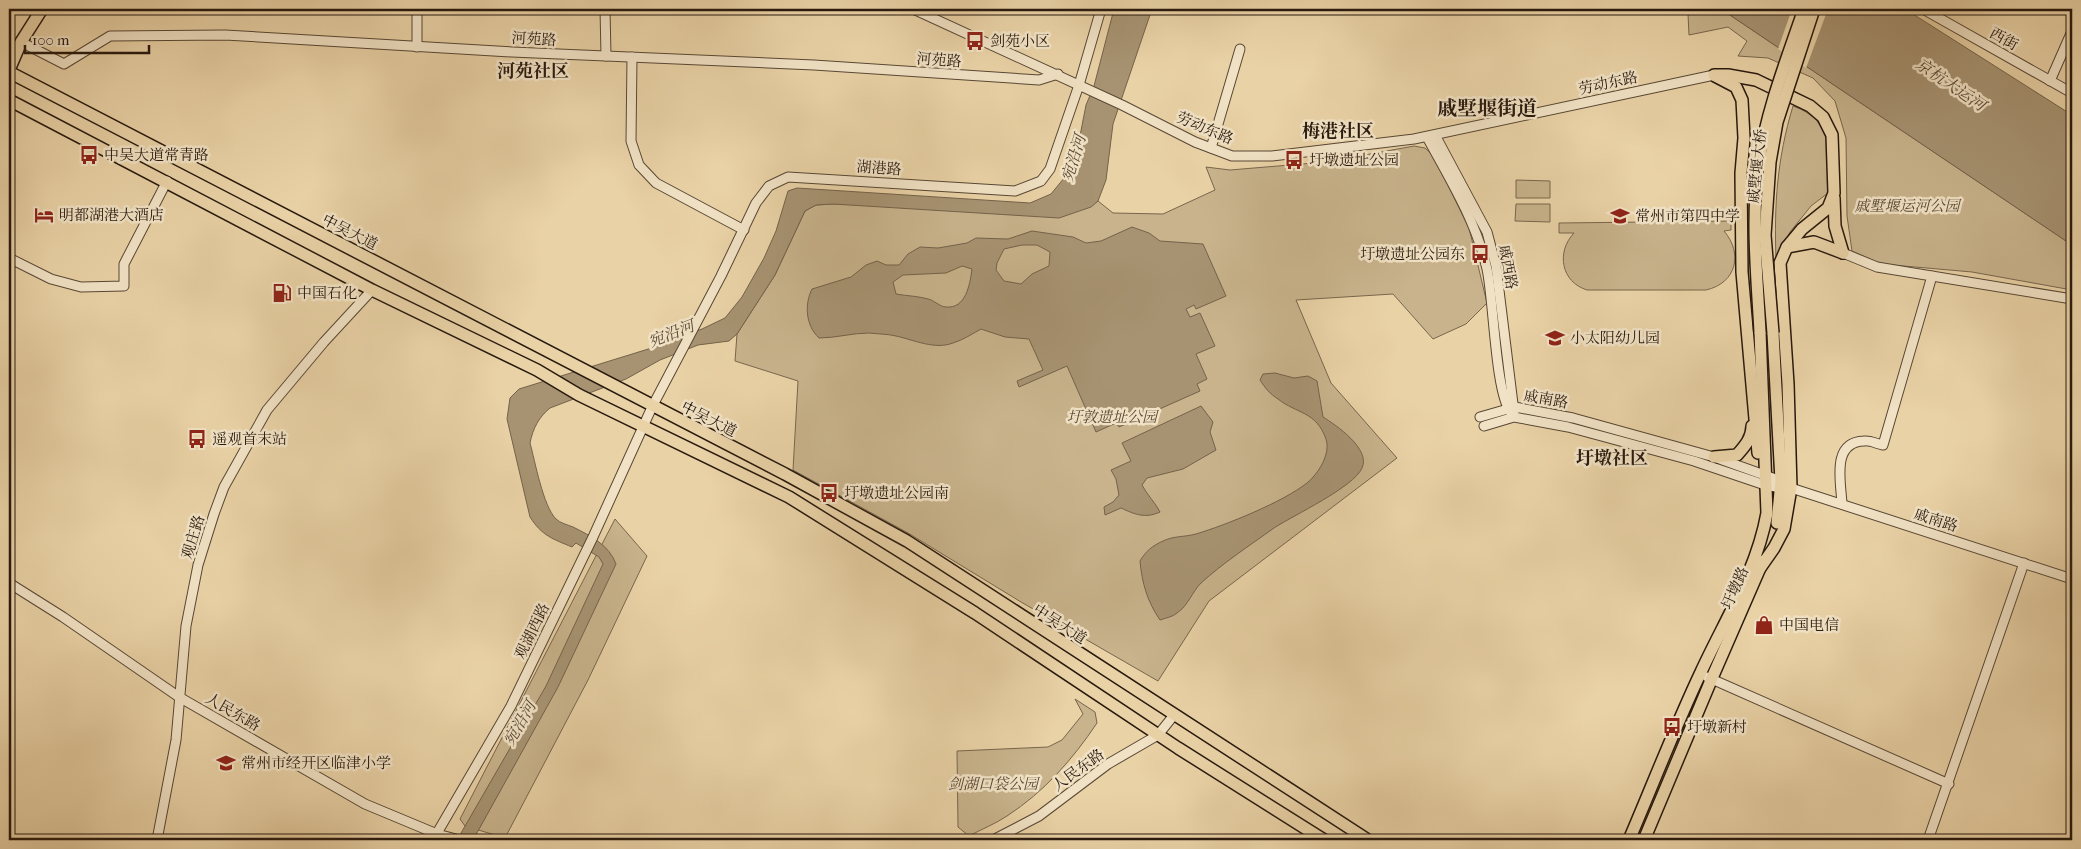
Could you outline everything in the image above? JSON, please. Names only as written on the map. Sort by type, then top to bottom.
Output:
[{"type":"main road","points":[[9,71],[21,42],[42,9]]},
{"type":"main road","name":"戚墅堰大桥","points":[[1760,332],[1754,235],[1759,163],[1768,116],[1804,9]]},
{"type":"main road","name":"戚墅堰大桥","points":[[1785,486],[1765,235],[1770,162],[1777,122],[1814,9]]},
{"type":"main road","name":"中吴大道","points":[[9,71],[609,385],[785,474],[907,541],[1368,840]]},
{"type":"main road","points":[[1714,75],[1728,75],[1756,80],[1810,106],[1823,117],[1832,136],[1835,226],[1843,253]]},
{"type":"main road","points":[[1714,75],[1736,87],[1742,100],[1744,138],[1741,172],[1742,272],[1752,394],[1758,449],[1764,478]]},
{"type":"main road","points":[[9,100],[168,181],[372,290],[537,370],[579,396],[789,498],[975,613],[1158,735],[1324,840]]},
{"type":"main road","points":[[1785,486],[1788,384],[1780,263],[1788,247],[1802,229],[1828,208],[1834,193]]},
{"type":"main road","points":[[1788,247],[1814,242],[1843,253]]},
{"type":"main road","name":"圩墩路","points":[[1629,840],[1700,674],[1754,562],[1761,543],[1767,513],[1764,478],[1760,332]]},
{"type":"main road","points":[[1714,457],[1737,455],[1748,443],[1752,433],[1752,394],[1761,350]]},
{"type":"main road","name":"圩墩路","points":[[1644,840],[1760,568],[1784,529],[1785,486]]},
{"type":"street","points":[[418,9],[418,47]]},
{"type":"street","points":[[606,9],[606,56]]},
{"type":"street","name":"劳动东路","points":[[913,9],[1058,74],[1210,148],[1232,156],[1272,156],[1431,136],[1714,75]]},
{"type":"street","name":"湖港路","points":[[652,407],[696,326],[756,202],[769,186],[788,177],[1014,191],[1030,187],[1041,181],[1050,169],[1079,85],[1101,9]]},
{"type":"street","name":"西街","points":[[1923,9],[2072,93]]},
{"type":"street","points":[[2050,81],[2072,31]]},
{"type":"street","name":"河苑路","points":[[21,42],[64,64],[110,36],[225,35],[418,47],[816,66],[1039,80],[1058,74]]},
{"type":"street","points":[[1210,148],[1240,49]]},
{"type":"street","points":[[632,58],[631,141],[638,164],[656,183],[744,230]]},
{"type":"street","name":"戚西路","points":[[1431,136],[1477,235],[1487,269],[1502,386],[1512,411]]},
{"type":"street","points":[[9,258],[51,279],[81,287],[124,286],[124,264],[168,181]]},
{"type":"street","points":[[1843,253],[1877,267],[2072,299]]},
{"type":"street","points":[[1842,504],[1840,455],[1848,445],[1864,441],[1883,445],[1932,276]]},
{"type":"street","name":"观庄路","points":[[157,840],[176,740],[186,626],[198,564],[224,487],[267,410],[317,350],[372,290]]},
{"type":"street","points":[[643,427],[652,407]]},
{"type":"street","name":"戚南路","points":[[1480,417],[1512,411],[1573,418],[1714,457],[1785,486],[2072,579]]},
{"type":"street","name":"戚南路","points":[[1484,426],[1512,411],[1694,461],[1764,478]]},
{"type":"street","name":"观湖西路","points":[[435,837],[511,706],[593,537],[643,427]]},
{"type":"street","points":[[1928,840],[2024,564]]},
{"type":"street","name":"人民东路","points":[[9,583],[63,617],[179,697],[365,804],[435,837],[458,840]]},
{"type":"street","points":[[1700,674],[1949,784]]},
{"type":"street","name":"人民东路","points":[[993,840],[1039,816],[1108,764],[1158,735],[1174,715]]},
{"type":"green space","name":"戚墅堰运河公园","points":[[1678,9],[1721,9],[2072,245],[2072,290],[1972,272],[1881,264],[1852,251],[1847,216],[1846,138],[1835,101],[1813,78],[1768,58],[1738,56],[1747,41],[1728,27],[1689,35],[1688,14]]},
{"type":"green space","points":[[1793,106],[1807,112],[1823,130],[1827,141],[1829,165],[1828,193],[1811,206],[1790,232],[1776,259],[1776,201],[1780,163]]},
{"type":"green space","name":"圩敦遗址公园","points":[[1414,146],[1425,148],[1433,155],[1469,228],[1487,303],[1466,324],[1433,339],[1393,294],[1296,300],[1331,383],[1397,458],[1209,601],[1158,681],[1021,602],[908,533],[793,470],[798,381],[735,361],[737,334],[775,275],[805,211],[816,205],[1059,207],[1081,182],[1098,201],[1113,213],[1163,214],[1215,190],[1206,167],[1230,170],[1326,162]]},
{"type":"green space","points":[[1516,180],[1550,181],[1550,198],[1516,198]]},
{"type":"green space","points":[[1516,204],[1550,204],[1550,222],[1515,221]]},
{"type":"green space","points":[[1731,221],[1731,230],[1724,231],[1734,249],[1734,266],[1725,281],[1706,290],[1587,290],[1571,280],[1564,266],[1563,257],[1565,249],[1574,233],[1559,233],[1559,223]]},
{"type":"green space","points":[[615,519],[647,556],[588,680],[505,838],[465,826],[460,819]]},
{"type":"green space","name":"剑湖口袋公园","points":[[1075,699],[1095,712],[1097,723],[1068,762],[1021,807],[998,822],[969,836],[958,827],[957,751],[1048,747],[1062,740],[1083,714]]},
{"type":"water","points":[[1114,9],[1152,9],[1113,124],[1106,180],[1098,201],[1091,207],[1059,218],[833,204],[816,205],[805,211],[775,275],[737,334],[729,341],[698,345],[660,360],[626,379],[550,408],[543,415],[533,432],[530,443],[543,494],[551,513],[560,522],[580,530],[599,542],[609,551],[616,564],[558,687],[473,840],[457,840],[546,686],[603,564],[599,557],[576,543],[572,547],[548,536],[539,529],[530,517],[507,419],[510,398],[519,389],[658,346],[725,318],[742,297],[764,258],[776,231],[788,191],[797,188],[1030,203],[1051,194],[1069,172],[1078,146],[1086,105],[1094,86]]},
{"type":"water","name":"京杭大运河","points":[[1721,9],[1905,9],[2072,115],[2072,245]]},
{"type":"water","points":[[1132,227],[1149,233],[1160,241],[1203,244],[1226,296],[1196,309],[1194,305],[1186,309],[1190,317],[1200,313],[1215,346],[1196,354],[1207,379],[1197,384],[1200,391],[1119,427],[1116,423],[1096,432],[1067,366],[1019,387],[1017,381],[1043,370],[1029,339],[1005,337],[981,329],[957,342],[946,345],[932,345],[893,335],[869,333],[819,338],[811,328],[807,308],[812,289],[851,277],[866,265],[877,261],[886,265],[899,265],[908,254],[920,247],[938,248],[967,243],[976,238],[1008,239],[1032,231],[1073,237],[1086,243],[1101,241]],"holes":[[[1022,245],[1037,245],[1050,252],[1049,266],[1032,274],[1021,284],[1004,281],[996,270],[997,263],[1004,249]],[[962,266],[972,269],[970,282],[962,300],[953,307],[944,307],[924,298],[896,294],[893,282],[903,275],[946,273]]]},
{"type":"water","points":[[1275,373],[1294,378],[1308,376],[1317,381],[1323,417],[1351,438],[1362,453],[1362,468],[1357,476],[1348,484],[1274,528],[1227,562],[1201,583],[1181,610],[1173,616],[1160,620],[1148,599],[1142,577],[1140,561],[1147,552],[1167,539],[1208,530],[1238,519],[1284,498],[1307,483],[1325,457],[1327,451],[1326,439],[1317,423],[1275,397],[1260,380],[1263,374]]},
{"type":"water","points":[[1201,406],[1213,422],[1210,432],[1216,450],[1183,469],[1147,478],[1142,485],[1160,512],[1144,515],[1135,514],[1121,508],[1105,515],[1104,507],[1113,502],[1119,495],[1116,479],[1111,470],[1131,461],[1122,443]]},
{"type":"pier","points":[[1792,9],[1828,9],[1806,68],[1778,49]]},
{"type":"place","name":"剑苑小区","points":[[975,41]]},
{"type":"place","name":"中吴大道常青路","points":[[89,155]]},
{"type":"place","name":"圩墩遗址公园","points":[[1294,160]]},
{"type":"place","name":"明都湖港大酒店","points":[[44,215]]},
{"type":"place","name":"常州市第四中学","points":[[1620,216]]},
{"type":"place","name":"圩墩遗址公园东","points":[[1480,254]]},
{"type":"place","name":"中国石化","points":[[282,293]]},
{"type":"place","name":"小太阳幼儿园","points":[[1555,338]]},
{"type":"place","name":"遥观首末站","points":[[197,439]]},
{"type":"place","name":"圩墩遗址公园南","points":[[829,493]]},
{"type":"place","name":"中国电信","points":[[1764,625]]},
{"type":"place","name":"圩墩新村","points":[[1672,727]]},
{"type":"place","name":"常州市经开区临津小学","points":[[226,763]]},
{"type":"district","name":"河苑社区","points":[[533,71]]},
{"type":"district","name":"戚墅堰街道","points":[[1487,108]]},
{"type":"district","name":"梅港社区","points":[[1338,131]]},
{"type":"district","name":"圩墩社区","points":[[1612,458]]},
{"type":"water label","name":"宛沿河","points":[[1073,158]]},
{"type":"water label","name":"宛沿河","points":[[671,333]]},
{"type":"water label","name":"宛沿河","points":[[519,723]]}]
